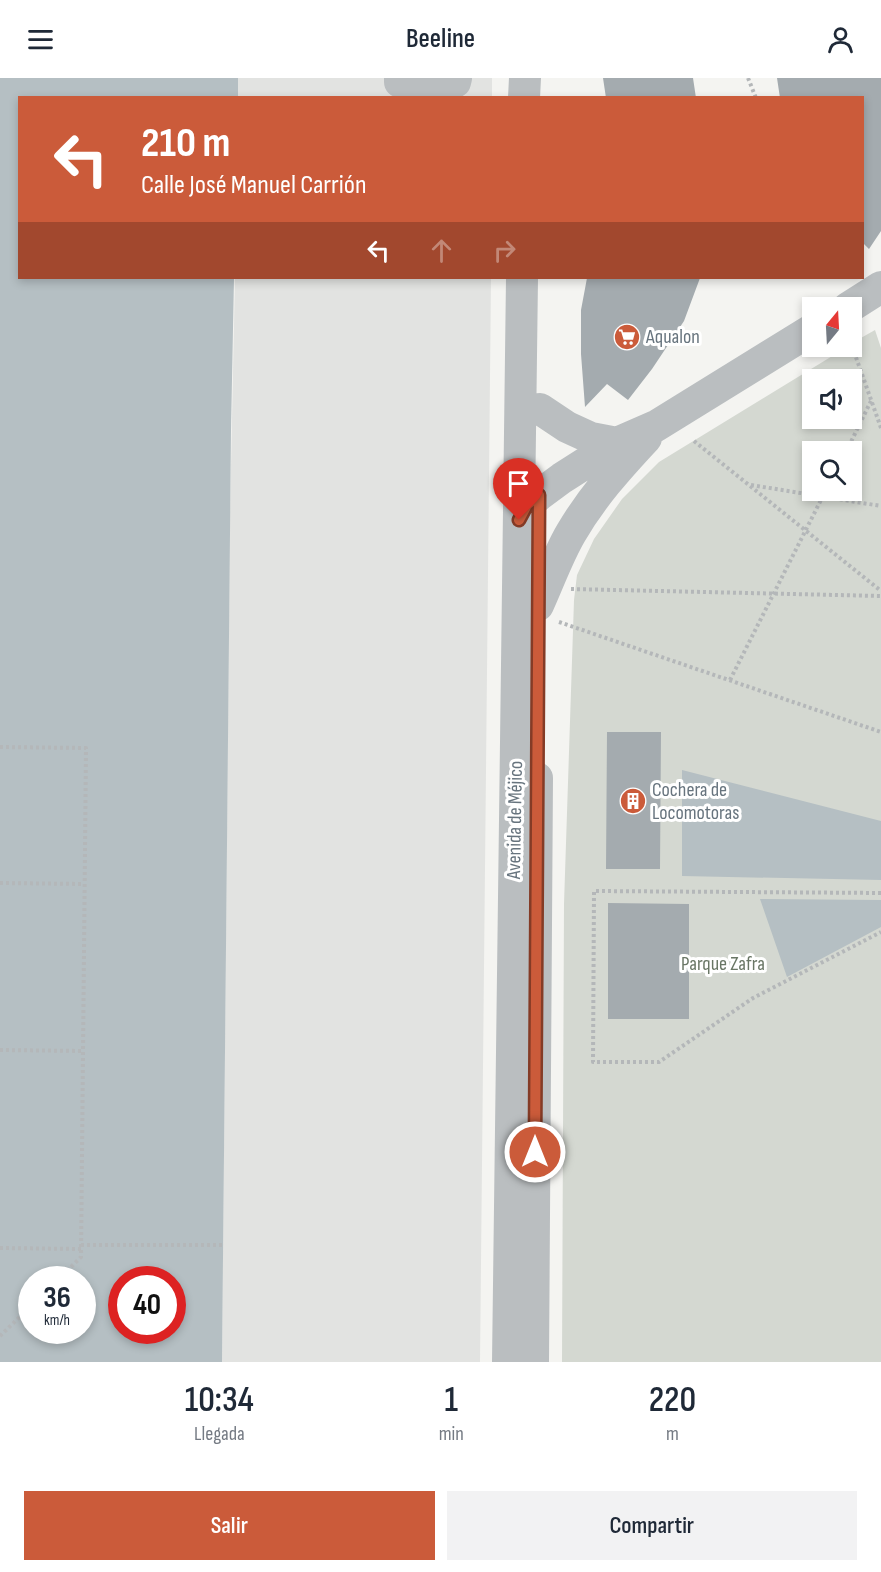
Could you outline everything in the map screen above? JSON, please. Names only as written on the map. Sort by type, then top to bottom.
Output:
[{"type":"street","points":[[400,78],[400,82],[455,82],[456,78]]},
{"type":"street","points":[[524,96],[525,78]]},
{"type":"street","points":[[543,78],[543,96]]},
{"type":"street","name":"Avenida de Méjico","points":[[508,1362],[522,279]]},
{"type":"street","name":"Avenida de Méjico","points":[[533,1362],[549,613],[539,495],[541,279]]},
{"type":"street","points":[[862,299],[881,287]]},
{"type":"street","points":[[519,520],[527,505],[539,495],[617,443],[657,426],[802,336]]},
{"type":"street","points":[[540,409],[567,427],[591,438],[617,443]]},
{"type":"street","points":[[549,613],[570,535],[591,501],[610,477],[657,426]]},
{"type":"path","points":[[748,78],[755,96]]},
{"type":"path","points":[[856,357],[881,428]]},
{"type":"path","points":[[851,441],[871,401]]},
{"type":"path","points":[[693,441],[881,591]]},
{"type":"path","points":[[748,485],[802,494]]},
{"type":"path","points":[[730,680],[821,501]]},
{"type":"path","points":[[849,501],[881,506]]},
{"type":"path","points":[[564,588],[881,596]]},
{"type":"path","points":[[549,613],[730,680],[881,732]]},
{"type":"path","points":[[0,747],[86,748],[81,1257],[72,1266]]},
{"type":"path","points":[[0,883],[84,884]]},
{"type":"path","points":[[881,893],[594,891],[593,1062],[659,1062],[753,998],[881,933]]},
{"type":"path","points":[[0,1050],[83,1051]]},
{"type":"path","points":[[0,1248],[223,1245]]},
{"type":"path","points":[[0,1336],[18,1319]]},
{"type":"shaded area","points":[[0,78],[238,78],[238,96],[18,96],[18,279],[234,279],[222,1362],[0,1362]]},
{"type":"shaded area","points":[[238,78],[492,78],[492,96],[238,96]]},
{"type":"shaded area","points":[[235,279],[491,279],[480,1362],[222,1362],[230,513]]},
{"type":"shaded area","points":[[682,770],[881,821],[881,880],[682,876]]},
{"type":"shaded area","points":[[760,899],[881,900],[881,927],[787,977]]},
{"type":"green space","name":"Parque Zafra","points":[[875,330],[881,348],[881,1362],[562,1362],[564,904],[574,600],[577,575],[594,539],[622,499],[659,462],[802,375],[802,429],[862,429],[862,369],[811,369],[831,357],[862,357],[862,337]]},
{"type":"building","points":[[603,78],[693,78],[696,96],[606,96]]},
{"type":"building","points":[[777,78],[881,78],[881,231],[869,249],[864,244],[864,96],[780,96]]},
{"type":"building","name":"Aqualon","points":[[587,279],[700,279],[684,321],[628,400],[607,384],[585,407],[581,354],[581,310]]},
{"type":"building","name":"Cochera de Locomotoras","points":[[607,732],[661,732],[660,869],[606,869]]},
{"type":"building","points":[[608,903],[689,904],[689,1019],[608,1019]]},
{"type":"place","name":"Aqualon","points":[[627,337]]},
{"type":"place","name":"Cochera de Locomotoras","points":[[633,801]]},
{"type":"route","points":[[519,520],[527,505],[539,495],[535,1152]]}]
